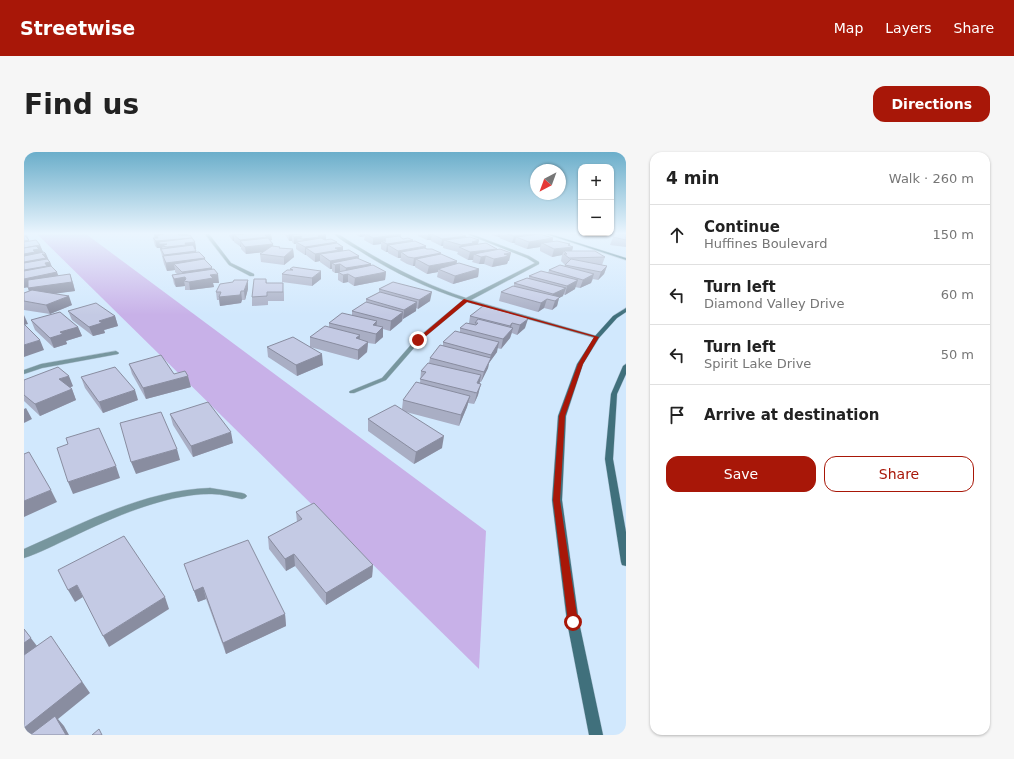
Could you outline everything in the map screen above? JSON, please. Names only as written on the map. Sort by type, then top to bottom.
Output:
[{"type":"main road","points":[[596,735],[573,622],[557,500],[562,416],[580,364],[597,337],[615,317],[626,310]]},
{"type":"main road","points":[[626,366],[614,394],[609,460],[626,562]]},
{"type":"street","points":[[228,261],[230,264],[252,275]]},
{"type":"street","points":[[383,261],[420,282],[466,300],[597,337]]},
{"type":"street","points":[[352,392],[384,379],[418,340],[466,300],[538,263],[535,261]]},
{"type":"street","points":[[24,372],[48,365],[116,352]]},
{"type":"street","points":[[24,554],[106,518],[155,499],[207,491],[242,496]]},
{"type":"shaded area","points":[[65,261],[123,261],[486,531],[479,669]]},
{"type":"building","points":[[34,261],[50,262],[45,263],[47,266],[24,270],[24,263]]},
{"type":"building","points":[[165,261],[180,261],[166,263]]},
{"type":"building","points":[[191,261],[206,261],[212,267],[182,272],[174,264]]},
{"type":"building","points":[[341,261],[364,261],[371,264],[346,268],[340,264],[335,265],[332,263]]},
{"type":"building","points":[[420,261],[456,261],[429,266]]},
{"type":"building","points":[[569,261],[582,261],[607,266],[601,272],[565,265]]},
{"type":"building","points":[[459,263],[479,269],[455,276],[438,269]]},
{"type":"building","points":[[373,265],[386,272],[355,278],[348,274],[343,275],[338,272]]},
{"type":"building","points":[[560,265],[594,274],[583,280],[549,270]]},
{"type":"building","points":[[51,266],[57,272],[24,279],[24,271]]},
{"type":"building","points":[[293,267],[321,271],[312,278],[282,274],[287,270],[293,270],[290,269]]},
{"type":"building","points":[[214,269],[218,274],[210,275],[213,278],[189,282],[184,281],[186,279],[185,277],[174,279],[172,275]]},
{"type":"building","points":[[541,271],[578,280],[567,286],[529,276]]},
{"type":"building","points":[[70,274],[72,282],[28,288],[28,280]]},
{"type":"building","points":[[527,278],[566,288],[553,294],[514,283]]},
{"type":"building","points":[[254,279],[266,279],[266,283],[283,283],[283,292],[267,292],[267,296],[252,297]]},
{"type":"building","points":[[234,280],[248,280],[244,291],[241,291],[240,295],[219,297],[221,292],[216,292],[220,284],[233,282]]},
{"type":"building","points":[[393,282],[432,292],[419,300],[379,289]]},
{"type":"building","points":[[513,286],[560,297],[555,301],[547,299],[541,303],[501,292]]},
{"type":"building","points":[[32,290],[69,296],[46,305],[24,301],[24,293]]},
{"type":"building","points":[[380,292],[417,302],[404,310],[366,299]]},
{"type":"building","points":[[366,302],[403,312],[391,321],[352,311]]},
{"type":"building","points":[[96,303],[115,316],[99,321],[102,323],[89,327],[68,311]]},
{"type":"building","points":[[483,306],[526,317],[528,319],[520,325],[512,323],[510,326],[470,316]]},
{"type":"building","points":[[60,312],[78,327],[60,332],[63,334],[50,338],[31,320]]},
{"type":"building","points":[[342,313],[377,321],[373,325],[383,327],[376,334],[329,323]]},
{"type":"building","points":[[478,319],[513,328],[503,339],[460,328],[466,323],[476,325],[478,323],[475,323]]},
{"type":"building","points":[[24,324],[40,340],[24,345]]},
{"type":"building","points":[[325,326],[360,335],[356,338],[368,342],[358,350],[310,337]]},
{"type":"building","points":[[455,331],[499,342],[491,355],[443,342]]},
{"type":"building","points":[[293,337],[322,354],[296,365],[267,347]]},
{"type":"building","points":[[440,345],[491,358],[484,372],[430,358]]},
{"type":"building","points":[[161,355],[174,374],[185,371],[188,376],[143,388],[129,364]]},
{"type":"building","points":[[428,363],[481,375],[477,383],[481,384],[477,393],[420,379],[426,372],[421,371]]},
{"type":"building","points":[[58,367],[69,376],[59,379],[72,389],[35,404],[24,395],[24,380]]},
{"type":"building","points":[[115,367],[135,390],[99,402],[81,377]]},
{"type":"building","points":[[416,382],[470,396],[461,415],[403,400]]},
{"type":"building","points":[[208,402],[231,432],[191,446],[170,414]]},
{"type":"building","points":[[395,405],[444,436],[416,452],[368,419]]},
{"type":"building","points":[[161,412],[177,449],[131,462],[120,423]]},
{"type":"building","points":[[99,428],[116,466],[68,482],[57,448],[68,444],[66,438]]},
{"type":"building","points":[[29,452],[51,490],[24,501],[24,454]]},
{"type":"building","points":[[314,503],[373,565],[326,593],[294,554],[285,559],[268,537],[302,519],[296,512]]},
{"type":"building","points":[[124,536],[165,597],[103,636],[77,585],[68,590],[58,570]]},
{"type":"building","points":[[248,540],[285,614],[223,643],[203,587],[194,591],[184,564]]},
{"type":"building","points":[[24,629],[31,638],[24,643]]},
{"type":"building","points":[[51,636],[82,682],[24,728],[24,655]]},
{"type":"building","points":[[55,716],[66,735],[30,735]]},
{"type":"building","points":[[99,729],[102,735],[92,735]]},
{"type":"route","points":[[418,340],[466,300],[597,337],[580,364],[562,416],[557,500],[573,622]]}]
